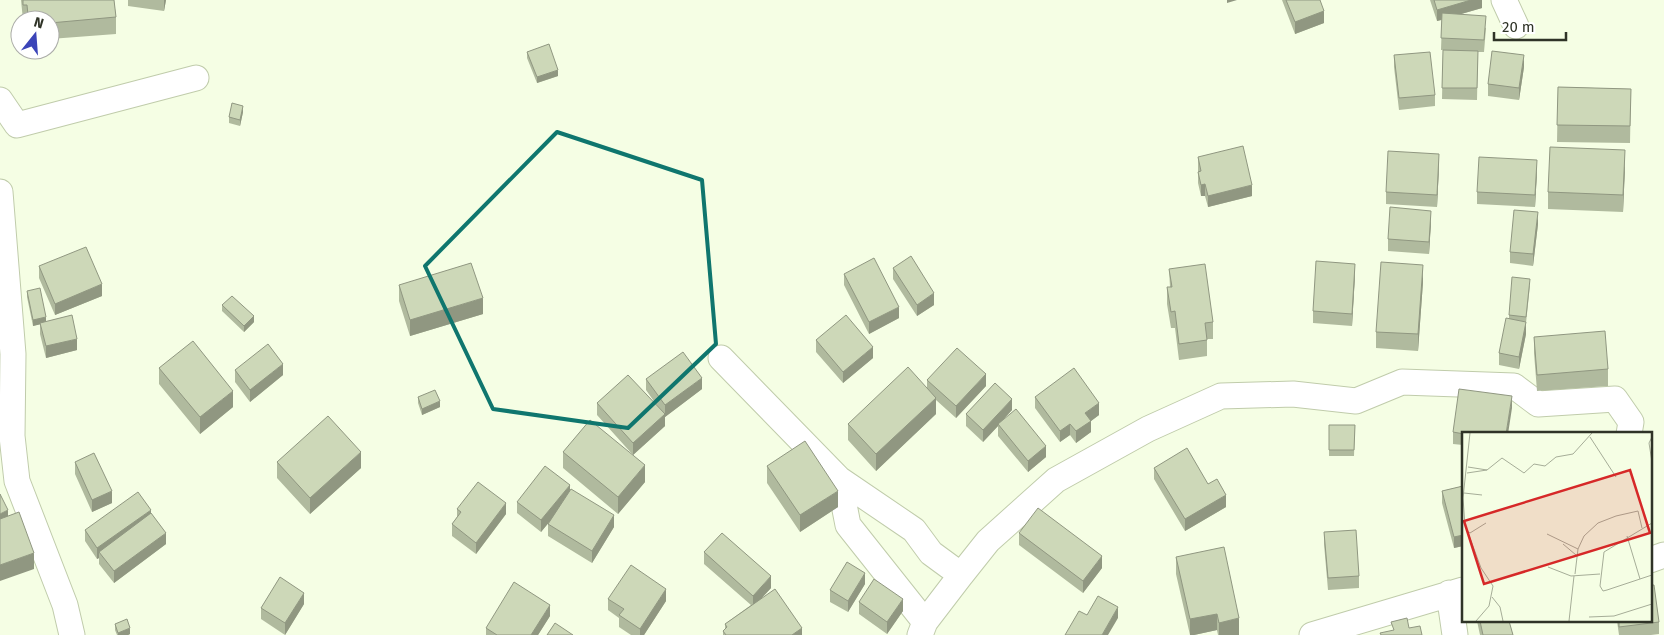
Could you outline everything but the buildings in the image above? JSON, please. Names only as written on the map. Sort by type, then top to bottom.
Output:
[{"type":"street","points":[[1504,0],[1516,26]]},
{"type":"street","points":[[0,100],[16,125],[196,78]]},
{"type":"street","points":[[0,192],[13,354],[12,436],[17,481],[65,605],[72,635]]},
{"type":"street","points":[[721,358],[839,479],[914,530],[931,553],[961,575]]},
{"type":"street","points":[[839,479],[848,525],[923,628],[988,541],[1056,480],[1148,429],[1220,396],[1293,394],[1356,401],[1402,382],[1514,386],[1538,404],[1615,399],[1631,422],[1629,432]]},
{"type":"street","points":[[1652,559],[1664,555]]},
{"type":"street","points":[[1312,635],[1456,592],[1455,635]]},
{"type":"highlighted area","points":[[557,132],[702,180],[716,344],[628,428],[493,409],[425,266]]}]
